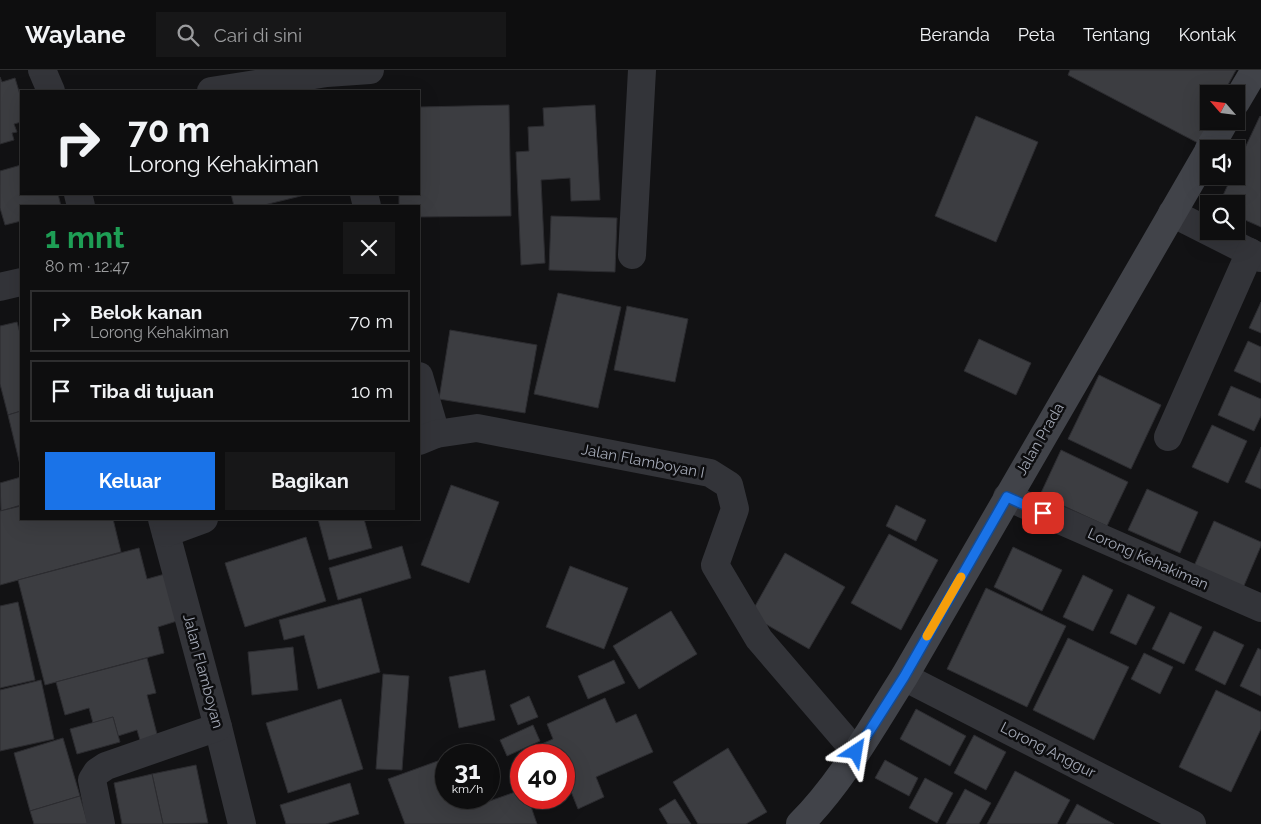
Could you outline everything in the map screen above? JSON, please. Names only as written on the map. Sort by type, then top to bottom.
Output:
[{"type":"street","points":[[42,70],[51,90]]},
{"type":"street","points":[[225,90],[330,82],[370,70]]},
{"type":"street","points":[[632,255],[642,70]]},
{"type":"street","points":[[1245,87],[1255,70]]},
{"type":"street","name":"Jalan Prada","points":[[800,824],[817,806],[856,752],[904,677],[1200,165]]},
{"type":"street","points":[[1168,437],[1256,255],[1172,213]]},
{"type":"street","points":[[0,287],[20,282]]},
{"type":"street","points":[[420,383],[428,438]]},
{"type":"street","name":"Jalan Flamboyan I","points":[[428,438],[477,428],[710,473],[729,485],[735,509],[715,565],[759,640],[856,752]]},
{"type":"street","name":"Lorong Kehakiman","points":[[1007,497],[1261,608]]},
{"type":"street","points":[[164,526],[198,520]]},
{"type":"street","name":"Jalan Flamboyan","points":[[164,526],[242,824]]},
{"type":"street","name":"Lorong Anggur","points":[[904,677],[1192,824]]},
{"type":"street","points":[[101,824],[92,780],[97,772],[106,766],[218,727]]},
{"type":"building","points":[[1070,70],[1236,70],[1228,85],[1200,85],[1200,130],[1204,130],[1198,143],[1068,75]]},
{"type":"building","points":[[0,77],[2,82],[15,78],[20,95],[20,122],[14,124],[17,132],[12,133],[14,140],[0,144]]},
{"type":"building","points":[[509,105],[511,216],[420,217],[420,205],[399,205],[399,195],[420,195],[420,107]]},
{"type":"building","points":[[595,105],[600,200],[571,201],[570,178],[541,180],[545,263],[521,265],[516,152],[529,151],[528,127],[544,126],[543,108]]},
{"type":"building","points":[[976,116],[1038,142],[996,242],[935,216]]},
{"type":"building","points":[[1260,116],[1261,227],[1245,220],[1245,195],[1223,195],[1228,185],[1245,185],[1245,148]]},
{"type":"building","points":[[20,165],[20,195],[58,195],[61,205],[20,205],[20,221],[5,225],[0,208],[0,171]]},
{"type":"building","points":[[231,195],[305,195],[264,205],[234,205]]},
{"type":"building","points":[[551,216],[617,218],[615,272],[549,270]]},
{"type":"building","points":[[558,293],[621,307],[598,408],[534,394]]},
{"type":"building","points":[[1261,302],[1261,333],[1249,328]]},
{"type":"building","points":[[627,306],[688,319],[675,382],[614,370]]},
{"type":"building","points":[[17,322],[20,333],[20,411],[8,415],[0,384],[0,326]]},
{"type":"building","points":[[450,330],[537,345],[525,413],[439,399]]},
{"type":"building","points":[[979,339],[1031,363],[1016,395],[964,371]]},
{"type":"building","points":[[1248,341],[1261,347],[1261,383],[1234,371]]},
{"type":"building","points":[[1099,375],[1161,405],[1131,469],[1068,439]]},
{"type":"building","points":[[1231,386],[1261,399],[1261,416],[1254,431],[1218,415]]},
{"type":"building","points":[[20,411],[20,465],[8,415]]},
{"type":"building","points":[[1212,425],[1247,441],[1228,483],[1192,467]]},
{"type":"building","points":[[1261,447],[1261,489],[1245,482]]},
{"type":"building","points":[[1061,450],[1128,482],[1107,526],[1040,495]]},
{"type":"building","points":[[20,477],[20,505],[1,511],[0,483]]},
{"type":"building","points":[[451,485],[499,502],[469,583],[421,565]]},
{"type":"building","points":[[1147,489],[1198,512],[1180,553],[1128,530]]},
{"type":"building","points":[[896,505],[926,520],[916,541],[886,526]]},
{"type":"building","points":[[20,506],[20,520],[113,520],[121,552],[0,585],[0,511]]},
{"type":"building","points":[[318,520],[364,520],[372,548],[329,560]]},
{"type":"building","points":[[1214,521],[1261,542],[1243,588],[1194,566]]},
{"type":"building","points":[[889,534],[938,560],[901,630],[851,603]]},
{"type":"building","points":[[306,537],[326,601],[245,627],[225,563]]},
{"type":"building","points":[[402,546],[411,578],[338,600],[329,568]]},
{"type":"building","points":[[1013,547],[1062,570],[1042,611],[994,587]]},
{"type":"building","points":[[139,548],[147,579],[165,574],[177,621],[158,627],[164,653],[45,685],[18,580]]},
{"type":"building","points":[[785,553],[845,587],[809,649],[750,615]]},
{"type":"building","points":[[570,566],[628,588],[604,649],[546,627]]},
{"type":"building","points":[[1083,575],[1113,590],[1093,631],[1063,617]]},
{"type":"building","points":[[986,588],[1066,626],[1027,707],[947,669]]},
{"type":"building","points":[[1128,594],[1155,607],[1136,645],[1110,633]]},
{"type":"building","points":[[361,598],[380,672],[318,689],[304,635],[284,640],[279,620]]},
{"type":"building","points":[[18,602],[35,680],[0,688],[0,606]]},
{"type":"building","points":[[671,611],[697,654],[639,689],[613,646]]},
{"type":"building","points":[[1170,612],[1202,627],[1184,664],[1152,649]]},
{"type":"building","points":[[1214,631],[1244,645],[1225,685],[1195,670]]},
{"type":"building","points":[[1068,638],[1129,667],[1094,740],[1033,710]]},
{"type":"building","points":[[293,647],[298,690],[252,695],[248,652]]},
{"type":"building","points":[[1258,648],[1261,650],[1261,696],[1240,686]]},
{"type":"building","points":[[1144,653],[1173,667],[1160,694],[1131,679]]},
{"type":"building","points":[[147,658],[156,693],[147,695],[159,742],[142,747],[137,730],[118,736],[113,717],[93,723],[89,708],[65,715],[56,682]]},
{"type":"building","points":[[614,660],[625,683],[588,699],[578,676]]},
{"type":"building","points":[[485,670],[495,720],[459,728],[449,677]]},
{"type":"building","points":[[383,674],[409,676],[402,770],[376,769]]},
{"type":"building","points":[[41,680],[54,739],[0,751],[0,690]]},
{"type":"building","points":[[1216,690],[1261,712],[1261,729],[1231,792],[1179,767]]},
{"type":"building","points":[[529,696],[538,717],[518,725],[510,705]]},
{"type":"building","points":[[605,698],[616,723],[636,714],[653,752],[596,777],[604,797],[578,809],[575,802],[575,744],[542,744],[553,739],[547,724]]},
{"type":"building","points":[[341,699],[363,769],[288,793],[266,723]]},
{"type":"building","points":[[916,709],[966,736],[950,766],[900,739]]},
{"type":"building","points":[[113,717],[120,742],[77,754],[70,729]]},
{"type":"building","points":[[533,725],[540,741],[533,744],[510,744],[510,755],[507,756],[500,740]]},
{"type":"building","points":[[974,735],[1006,752],[986,790],[954,773]]},
{"type":"building","points":[[63,738],[80,796],[30,811],[14,753]]},
{"type":"building","points":[[728,748],[767,812],[746,824],[698,824],[673,782]]},
{"type":"building","points":[[885,760],[918,778],[909,796],[875,778]]},
{"type":"building","points":[[435,762],[435,809],[500,809],[500,797],[510,794],[510,809],[532,809],[537,824],[405,824],[388,779]]},
{"type":"building","points":[[196,765],[208,823],[163,824],[152,774]]},
{"type":"building","points":[[1015,771],[1070,800],[1057,824],[987,824]]},
{"type":"building","points":[[152,774],[163,824],[122,824],[114,783]]},
{"type":"building","points":[[925,778],[953,793],[937,823],[909,808]]},
{"type":"building","points":[[350,783],[359,814],[326,824],[286,824],[280,805]]},
{"type":"building","points":[[965,789],[991,803],[979,824],[946,824]]},
{"type":"building","points":[[80,796],[88,824],[34,824],[30,811]]},
{"type":"building","points":[[675,799],[691,824],[668,824],[659,809]]},
{"type":"building","points":[[1077,804],[1114,824],[1066,824]]},
{"type":"slow traffic","points":[[927,636],[961,577]]},
{"type":"route","points":[[856,752],[904,677],[1007,497],[1043,513]]}]
